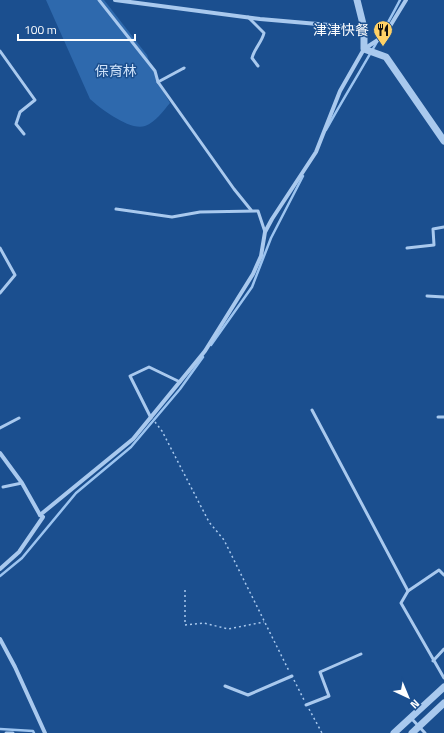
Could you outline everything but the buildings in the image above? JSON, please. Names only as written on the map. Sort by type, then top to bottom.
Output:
[{"type":"street","points":[[115,0],[248,17],[364,28]]},
{"type":"street","points":[[357,0],[364,28],[364,49]]},
{"type":"street","points":[[40,515],[133,439],[152,418],[205,351],[253,274],[261,256],[265,232],[316,152],[340,91],[364,49],[384,36],[406,0]]},
{"type":"street","points":[[364,49],[386,57],[444,141]]},
{"type":"street","points":[[0,453],[22,483],[40,515],[43,517],[19,552],[0,569]]},
{"type":"street","points":[[0,639],[15,666],[44,732]]},
{"type":"street","points":[[394,733],[444,687]]},
{"type":"street","points":[[412,733],[444,703]]},
{"type":"lane","points":[[99,0],[155,71],[158,82],[234,189],[252,210]]},
{"type":"lane","points":[[248,17],[264,33],[263,38],[253,52],[252,58],[258,66]]},
{"type":"lane","points":[[0,51],[35,100],[20,112],[16,124],[24,134]]},
{"type":"lane","points":[[158,82],[184,68]]},
{"type":"lane","points":[[116,209],[172,217],[200,212],[237,212],[252,210],[258,211],[265,232]]},
{"type":"lane","points":[[407,248],[434,245],[433,228],[444,227]]},
{"type":"lane","points":[[0,248],[13,269],[14,275],[0,293]]},
{"type":"lane","points":[[427,296],[444,297]]},
{"type":"lane","points":[[152,418],[130,376],[150,367],[180,382]]},
{"type":"lane","points":[[312,410],[408,592]]},
{"type":"lane","points":[[438,417],[444,417]]},
{"type":"lane","points":[[0,428],[19,418]]},
{"type":"lane","points":[[3,487],[22,483]]},
{"type":"lane","points":[[444,575],[439,570],[408,592],[401,603],[444,678]]},
{"type":"lane","points":[[433,661],[444,649]]},
{"type":"lane","points":[[306,705],[329,696],[320,672],[360,654]]},
{"type":"lane","points":[[224,686],[248,695],[292,676]]},
{"type":"lane","points":[[411,718],[425,733]]},
{"type":"lane","points":[[6,733],[13,733]]},
{"type":"path","points":[[152,418],[162,431],[209,522],[224,540],[306,705],[322,733]]},
{"type":"path","points":[[185,590],[186,625],[204,623],[228,629],[264,622]]},
{"type":"green space","name":"保育林","points":[[46,0],[104,0],[147,55],[151,67],[157,73],[157,81],[170,103],[156,119],[145,126],[139,127],[132,125],[116,118],[90,99]]},
{"type":"waterway","points":[[326,130],[400,0]]},
{"type":"waterway","points":[[211,345],[252,287],[271,238],[303,176]]},
{"type":"waterway","points":[[0,576],[22,558],[76,493],[131,447],[180,389],[203,357]]},
{"type":"waterway","points":[[0,729],[33,731],[34,733]]},
{"type":"place","name":"津津快餐","points":[[383,47]]}]
